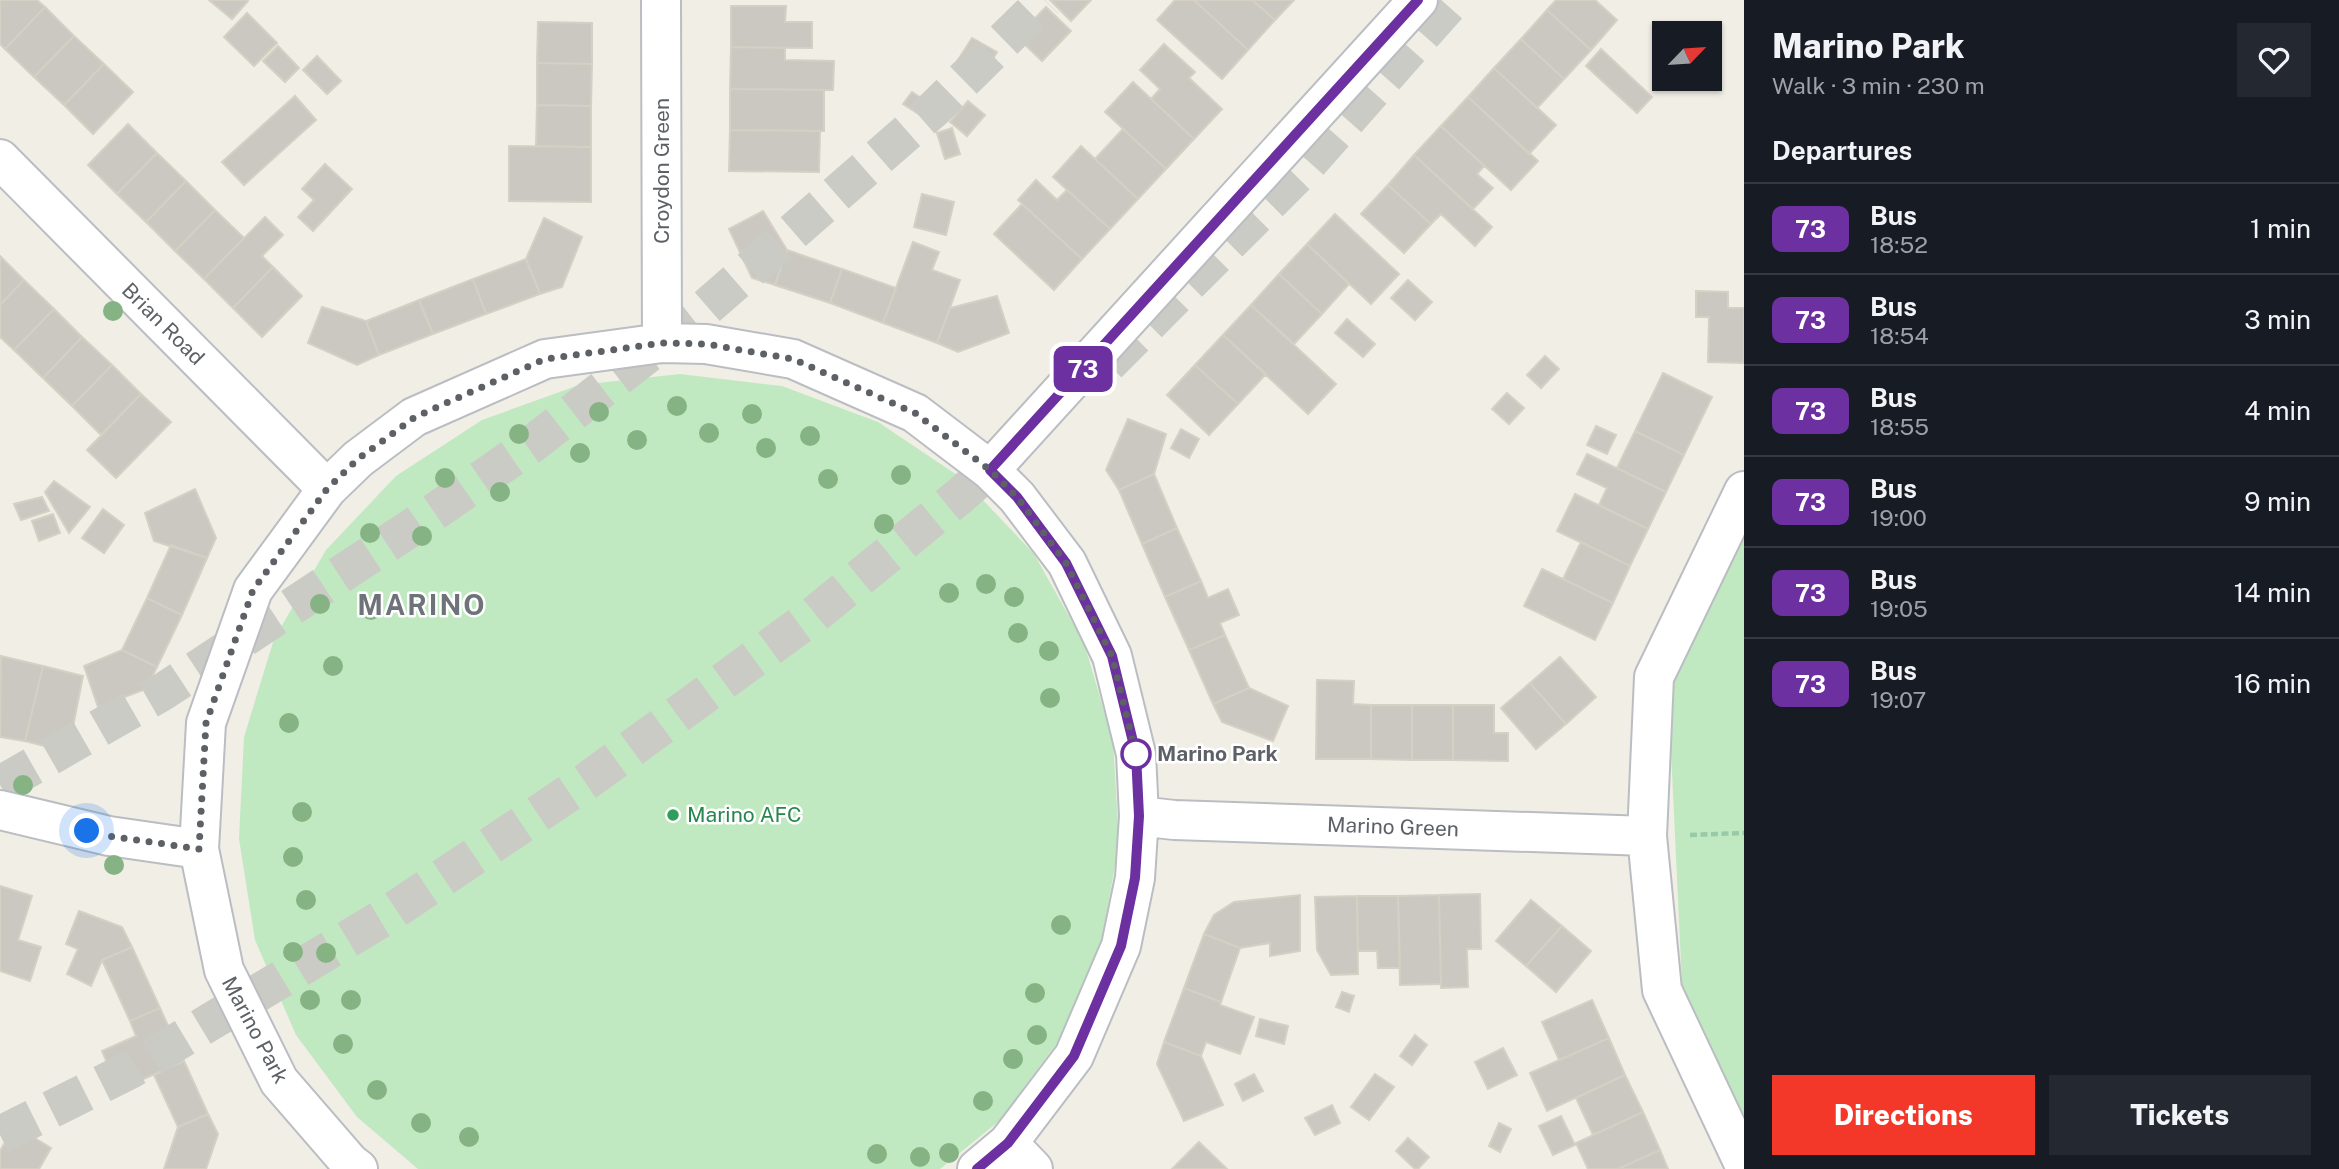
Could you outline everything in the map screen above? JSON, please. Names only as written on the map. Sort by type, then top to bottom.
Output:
[{"type":"street","name":"Croydon Green","points":[[661,0],[663,343]]},
{"type":"street","points":[[990,470],[1418,0]]},
{"type":"street","name":"Brian Road","points":[[0,159],[327,489]]},
{"type":"street","name":"Marino Park","points":[[351,1167],[279,1081],[223,970],[199,849],[206,723],[253,590],[327,489],[358,459],[415,417],[545,359],[663,343],[706,344],[793,359],[915,413],[990,470],[1017,497],[1066,563],[1112,656],[1136,754],[1139,816],[1135,878],[1121,946],[1074,1056],[1021,1156],[977,1169]]},
{"type":"street","points":[[1744,491],[1654,677],[1647,836],[1662,990],[1744,1164]]},
{"type":"street","points":[[0,810],[109,836],[199,849]]},
{"type":"street","name":"Marino Green","points":[[1139,816],[1174,820],[1647,836]]},
{"type":"path","points":[[1647,836],[1744,833]]},
{"type":"green space","points":[[680,374],[782,386],[878,422],[963,479],[1034,554],[1084,643],[1113,741],[1119,843],[1101,945],[1060,1039],[999,1121],[940,1169],[418,1169],[357,1117],[296,1035],[255,940],[239,839],[244,737],[274,639],[326,550],[396,476],[482,420],[579,385]]},
{"type":"green space","points":[[1744,527],[1744,1125],[1682,984],[1668,688]]},
{"type":"building","points":[[0,0],[37,0],[45,7],[5,49],[0,44]]},
{"type":"building","points":[[209,0],[247,0],[248,1],[232,19]]},
{"type":"building","points":[[1050,0],[1091,0],[1071,21]]},
{"type":"building","points":[[1175,0],[1194,0],[1248,50],[1222,79],[1157,20]]},
{"type":"building","points":[[1194,0],[1252,0],[1275,20],[1248,50]]},
{"type":"building","points":[[1252,0],[1294,0],[1275,20]]},
{"type":"building","points":[[1556,0],[1595,0],[1617,20],[1591,50],[1547,10]]},
{"type":"building","points":[[731,6],[786,6],[785,22],[812,22],[812,48],[731,47]]},
{"type":"building","points":[[45,7],[74,36],[34,77],[5,49]]},
{"type":"building","points":[[1046,7],[1071,31],[1042,61],[1017,37]]},
{"type":"building","points":[[1547,10],[1591,50],[1564,79],[1521,39]]},
{"type":"building","points":[[247,13],[277,43],[254,66],[224,37]]},
{"type":"building","points":[[538,22],[592,23],[592,64],[537,63]]},
{"type":"building","points":[[74,36],[104,64],[64,105],[34,77]]},
{"type":"building","points":[[972,38],[997,52],[982,76],[958,60]]},
{"type":"building","points":[[1521,39],[1564,79],[1537,108],[1494,68]]},
{"type":"building","points":[[1164,44],[1195,72],[1189,78],[1222,109],[1194,139],[1151,99],[1160,89],[1140,70]]},
{"type":"building","points":[[278,46],[299,68],[285,82],[263,61]]},
{"type":"building","points":[[731,47],[785,48],[785,60],[834,61],[833,90],[730,89]]},
{"type":"building","points":[[1601,49],[1652,97],[1637,113],[1586,66]]},
{"type":"building","points":[[317,56],[341,81],[327,94],[303,70]]},
{"type":"building","points":[[537,63],[592,64],[591,106],[537,105]]},
{"type":"building","points":[[104,64],[133,92],[93,134],[64,105]]},
{"type":"building","points":[[1494,68],[1556,125],[1529,154],[1468,97]]},
{"type":"building","points":[[1133,82],[1194,139],[1166,169],[1105,112]]},
{"type":"building","points":[[730,89],[824,90],[824,131],[730,130]]},
{"type":"building","points":[[912,92],[944,113],[936,125],[903,104]]},
{"type":"building","points":[[295,96],[316,120],[244,185],[222,162]]},
{"type":"building","points":[[1468,97],[1538,161],[1511,190],[1441,126]]},
{"type":"building","points":[[968,101],[985,115],[967,136],[950,122]]},
{"type":"building","points":[[537,105],[591,106],[591,147],[536,146]]},
{"type":"building","points":[[128,124],[157,153],[117,194],[88,165]]},
{"type":"building","points":[[1441,126],[1484,166],[1477,174],[1493,188],[1473,209],[1414,155]]},
{"type":"building","points":[[952,128],[960,154],[945,159],[937,133]]},
{"type":"building","points":[[1123,129],[1166,169],[1138,199],[1095,159]]},
{"type":"building","points":[[730,130],[820,131],[819,172],[729,171]]},
{"type":"building","points":[[509,146],[591,147],[591,202],[509,201]]},
{"type":"building","points":[[1081,146],[1138,199],[1110,229],[1053,177]]},
{"type":"building","points":[[157,153],[186,181],[146,222],[117,194]]},
{"type":"building","points":[[1414,155],[1492,227],[1475,246],[1441,214],[1431,224],[1388,185]]},
{"type":"building","points":[[325,164],[352,189],[313,231],[298,217],[314,200],[302,189]]},
{"type":"building","points":[[1036,180],[1057,200],[1067,190],[1110,229],[1082,259],[1018,200]]},
{"type":"building","points":[[186,181],[215,210],[175,251],[146,222]]},
{"type":"building","points":[[1388,185],[1431,224],[1404,253],[1361,214]]},
{"type":"building","points":[[922,194],[954,202],[946,235],[914,227]]},
{"type":"building","points":[[1022,204],[1082,259],[1054,290],[994,234]]},
{"type":"building","points":[[215,210],[244,238],[204,279],[175,251]]},
{"type":"building","points":[[763,211],[787,250],[775,285],[752,278],[729,229]]},
{"type":"building","points":[[1335,214],[1399,274],[1371,304],[1307,244]]},
{"type":"building","points":[[265,217],[283,235],[262,256],[273,267],[233,308],[204,279]]},
{"type":"building","points":[[544,218],[582,237],[562,287],[540,294],[526,259]]},
{"type":"building","points":[[913,242],[939,252],[932,270],[960,280],[937,343],[883,323]]},
{"type":"building","points":[[1307,244],[1349,284],[1322,314],[1279,274]]},
{"type":"building","points":[[787,250],[842,269],[830,303],[775,285]]},
{"type":"building","points":[[0,256],[24,280],[0,305]]},
{"type":"building","points":[[526,259],[540,294],[486,314],[473,279]]},
{"type":"building","points":[[273,267],[302,296],[262,337],[233,308]]},
{"type":"building","points":[[842,269],[896,288],[883,323],[830,303]]},
{"type":"building","points":[[1279,274],[1322,314],[1294,344],[1251,305]]},
{"type":"building","points":[[473,279],[486,314],[433,334],[419,300]]},
{"type":"building","points":[[24,280],[54,309],[14,350],[0,337],[0,305]]},
{"type":"building","points":[[1408,280],[1432,302],[1415,320],[1391,298]]},
{"type":"building","points":[[1696,291],[1728,292],[1728,308],[1744,308],[1744,363],[1708,362],[1709,317],[1696,317]]},
{"type":"building","points":[[997,296],[1009,333],[958,352],[937,343],[950,308]]},
{"type":"building","points":[[419,300],[433,334],[379,355],[366,321]]},
{"type":"building","points":[[1251,305],[1336,384],[1308,414],[1223,335]]},
{"type":"building","points":[[322,307],[366,321],[379,355],[357,365],[308,343]]},
{"type":"building","points":[[54,309],[82,337],[43,378],[14,350]]},
{"type":"building","points":[[1347,319],[1375,344],[1363,357],[1335,333]]},
{"type":"building","points":[[1223,335],[1266,374],[1238,404],[1195,365]]},
{"type":"building","points":[[82,337],[112,365],[72,406],[43,378]]},
{"type":"building","points":[[1545,356],[1559,369],[1541,388],[1527,375]]},
{"type":"building","points":[[112,365],[141,394],[101,435],[72,406]]},
{"type":"building","points":[[1195,365],[1238,404],[1209,435],[1167,395]]},
{"type":"building","points":[[1663,373],[1712,397],[1684,455],[1635,431]]},
{"type":"building","points":[[1507,393],[1524,408],[1509,424],[1492,409]]},
{"type":"building","points":[[141,394],[171,422],[116,478],[87,450]]},
{"type":"building","points":[[1128,419],[1166,434],[1154,474],[1119,490],[1106,470]]},
{"type":"building","points":[[1596,426],[1616,435],[1607,454],[1587,445]]},
{"type":"building","points":[[1181,429],[1199,439],[1189,458],[1171,448]]},
{"type":"building","points":[[1635,431],[1684,455],[1666,492],[1617,468]]},
{"type":"building","points":[[1587,454],[1666,492],[1648,529],[1599,505],[1607,488],[1577,474]]},
{"type":"building","points":[[1154,474],[1177,528],[1142,544],[1119,490]]},
{"type":"building","points":[[54,481],[90,507],[69,533],[45,492]]},
{"type":"building","points":[[195,489],[216,538],[207,558],[154,541],[145,513]]},
{"type":"building","points":[[1575,494],[1648,529],[1630,566],[1557,531]]},
{"type":"building","points":[[42,497],[49,511],[21,520],[14,504]]},
{"type":"building","points":[[103,509],[124,525],[104,553],[82,538]]},
{"type":"building","points":[[53,514],[60,533],[39,541],[32,521]]},
{"type":"building","points":[[1177,528],[1201,581],[1165,597],[1142,544]]},
{"type":"building","points":[[1581,542],[1630,566],[1613,603],[1563,579]]},
{"type":"building","points":[[171,545],[207,558],[182,615],[147,598]]},
{"type":"building","points":[[1542,569],[1613,603],[1595,640],[1524,606]]},
{"type":"building","points":[[1201,581],[1208,598],[1228,589],[1239,615],[1220,623],[1225,635],[1189,650],[1165,597]]},
{"type":"building","points":[[147,598],[182,615],[157,667],[122,650]]},
{"type":"building","points":[[1225,635],[1249,688],[1213,704],[1189,650]]},
{"type":"building","points":[[122,650],[157,667],[146,689],[98,707],[84,666]]},
{"type":"building","points":[[1,656],[43,666],[25,741],[0,737]]},
{"type":"building","points":[[1560,657],[1596,697],[1566,724],[1530,683]]},
{"type":"building","points":[[43,666],[83,676],[68,752],[25,741]]},
{"type":"building","points":[[1317,680],[1354,681],[1353,704],[1371,705],[1371,759],[1316,759]]},
{"type":"building","points":[[1530,683],[1566,724],[1536,749],[1501,708]]},
{"type":"building","points":[[1249,688],[1288,706],[1273,741],[1222,722],[1213,704]]},
{"type":"building","points":[[1371,705],[1412,705],[1412,760],[1371,759]]},
{"type":"building","points":[[1412,705],[1453,705],[1453,760],[1412,760]]},
{"type":"building","points":[[1453,705],[1494,705],[1494,733],[1508,733],[1508,761],[1453,760]]},
{"type":"building","points":[[0,886],[32,896],[18,940],[41,947],[30,981],[0,971]]},
{"type":"building","points":[[1480,894],[1481,949],[1467,949],[1468,987],[1441,988],[1439,895]]},
{"type":"building","points":[[1300,895],[1300,951],[1270,956],[1270,943],[1240,948],[1204,934],[1214,915],[1234,902]]},
{"type":"building","points":[[1439,895],[1441,984],[1400,985],[1398,896]]},
{"type":"building","points":[[1357,896],[1398,896],[1400,968],[1378,968],[1377,951],[1358,951]]},
{"type":"building","points":[[1357,896],[1358,974],[1331,975],[1317,950],[1315,897]]},
{"type":"building","points":[[1531,900],[1562,926],[1526,966],[1496,941]]},
{"type":"building","points":[[79,911],[122,927],[132,947],[102,960],[91,986],[67,974],[78,949],[66,944]]},
{"type":"building","points":[[1562,926],[1591,951],[1556,992],[1526,966]]},
{"type":"building","points":[[1204,934],[1240,948],[1221,1002],[1184,988]]},
{"type":"building","points":[[132,947],[160,1008],[130,1021],[102,960]]},
{"type":"building","points":[[1184,988],[1254,1017],[1240,1054],[1206,1042],[1201,1056],[1164,1042]]},
{"type":"building","points":[[1342,992],[1354,996],[1349,1012],[1336,1007]]},
{"type":"building","points":[[1592,1000],[1609,1038],[1559,1060],[1542,1022]]},
{"type":"building","points":[[160,1008],[184,1061],[119,1090],[102,1051],[136,1036],[130,1021]]},
{"type":"building","points":[[1260,1019],[1288,1026],[1284,1044],[1256,1036]]},
{"type":"building","points":[[1415,1035],[1427,1045],[1412,1065],[1400,1056]]},
{"type":"building","points":[[1609,1038],[1625,1075],[1547,1111],[1530,1073]]},
{"type":"building","points":[[1164,1042],[1201,1056],[1223,1105],[1184,1121],[1157,1064]]},
{"type":"building","points":[[1503,1048],[1517,1075],[1488,1089],[1475,1062]]},
{"type":"building","points":[[184,1061],[208,1114],[178,1127],[154,1075]]},
{"type":"building","points":[[1254,1074],[1263,1091],[1243,1101],[1235,1084]]},
{"type":"building","points":[[1375,1074],[1394,1087],[1369,1120],[1351,1107]]},
{"type":"building","points":[[1625,1075],[1643,1112],[1593,1135],[1576,1098]]},
{"type":"building","points":[[1332,1105],[1340,1123],[1315,1135],[1305,1118]]},
{"type":"building","points":[[1643,1112],[1660,1150],[1618,1169],[1588,1169],[1576,1143]]},
{"type":"building","points":[[208,1114],[218,1134],[206,1169],[164,1169],[178,1127]]},
{"type":"building","points":[[1561,1116],[1575,1145],[1553,1155],[1539,1126]]},
{"type":"building","points":[[1499,1123],[1511,1129],[1500,1152],[1489,1146]]},
{"type":"building","points":[[15,1126],[51,1148],[39,1169],[0,1169],[0,1151]]},
{"type":"building","points":[[1408,1138],[1429,1157],[1418,1169],[1396,1151]]},
{"type":"building","points":[[1199,1142],[1227,1169],[1172,1169]]},
{"type":"building","points":[[1660,1150],[1668,1169],[1618,1169]]},
{"type":"tunnel","points":[[0,785],[164,691],[408,530],[531,445],[693,319],[935,108],[1045,0]]},
{"type":"tunnel","points":[[1108,364],[1305,167],[1453,0]]},
{"type":"tunnel","points":[[0,1135],[132,1069],[381,919],[587,781],[814,615],[961,495],[1013,448]]},
{"type":"bus line","name":"73","points":[[977,1169],[1008,1143],[1074,1056],[1121,946],[1135,878],[1139,816],[1136,754],[1112,656],[1066,563],[1017,497],[990,470],[1418,0]]},
{"type":"place","name":"Marino Park","points":[[1136,754]]},
{"type":"place","name":"Marino AFC","points":[[673,815]]},
{"type":"district","name":"MARINO","points":[[422,605]]},
{"type":"route","points":[[87,831],[199,849],[206,723],[253,590],[327,489],[358,459],[415,417],[545,359],[663,343],[706,344],[793,359],[915,413],[990,470],[1017,497],[1066,563],[1112,656],[1136,754]]}]
